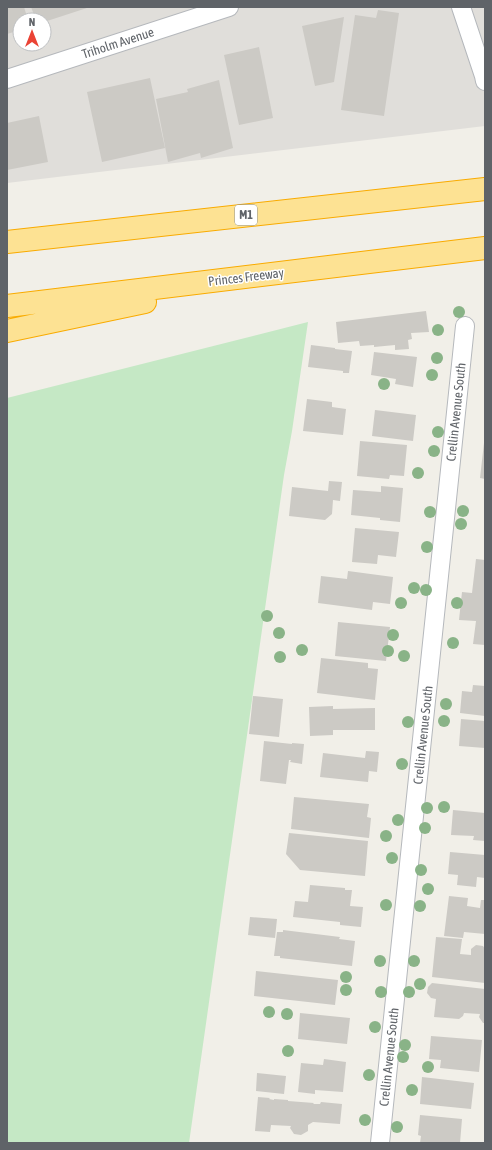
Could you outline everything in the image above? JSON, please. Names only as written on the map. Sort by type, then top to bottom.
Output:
[{"type":"highway","name":"M1","points":[[10,241],[485,189]]},
{"type":"highway","name":"Princes Freeway","points":[[7,306],[485,248]]},
{"type":"highway","points":[[7,331],[296,270]]},
{"type":"street","name":"Triholm Avenue","points":[[7,79],[229,7]]},
{"type":"street","points":[[461,7],[485,81]]},
{"type":"street","name":"Crellin Avenue South","points":[[380,1143],[465,326]]},
{"type":"shaded area","points":[[7,7],[485,7],[485,126],[7,183]]},
{"type":"green space","points":[[308,322],[284,475],[189,1143],[7,1143],[7,398]]},
{"type":"building","points":[[7,7],[24,7],[26,12],[12,12],[12,32],[7,34]]},
{"type":"building","points":[[31,7],[90,7],[52,19],[52,12],[33,12]]},
{"type":"building","points":[[378,10],[399,13],[384,116],[341,110],[355,15],[376,18]]},
{"type":"building","points":[[344,17],[334,82],[315,86],[302,26]]},
{"type":"building","points":[[259,47],[273,118],[239,125],[224,55]]},
{"type":"building","points":[[150,78],[165,148],[102,162],[87,92]]},
{"type":"building","points":[[219,80],[233,148],[201,158],[200,153],[168,162],[156,99],[188,92],[187,89]]},
{"type":"building","points":[[39,116],[48,162],[7,170],[7,123]]},
{"type":"building","points":[[426,311],[429,332],[411,333],[412,339],[408,340],[409,349],[395,350],[395,345],[374,347],[374,345],[360,346],[359,341],[338,343],[336,322]]},
{"type":"building","points":[[311,345],[352,351],[349,373],[308,367]]},
{"type":"building","points":[[374,352],[417,357],[413,387],[395,384],[396,379],[371,375]]},
{"type":"building","points":[[307,399],[332,402],[332,407],[346,409],[343,435],[303,431]]},
{"type":"building","points":[[375,410],[416,415],[413,441],[372,436]]},
{"type":"building","points":[[360,441],[407,445],[404,476],[390,475],[389,479],[357,476]]},
{"type":"building","points":[[485,443],[485,479],[480,478]]},
{"type":"building","points":[[329,481],[342,482],[340,501],[333,500],[332,514],[325,520],[289,516],[292,487],[328,491]]},
{"type":"building","points":[[381,486],[403,488],[400,522],[351,515],[353,490],[381,492]]},
{"type":"building","points":[[355,528],[399,532],[396,557],[378,555],[377,564],[352,562]]},
{"type":"building","points":[[476,559],[485,560],[485,645],[473,644],[476,621],[459,620],[462,592],[472,593]]},
{"type":"building","points":[[348,571],[393,577],[390,604],[373,602],[372,610],[318,603],[321,576],[347,579]]},
{"type":"building","points":[[338,622],[390,627],[386,661],[335,656]]},
{"type":"building","points":[[321,658],[368,663],[368,668],[378,669],[375,700],[317,693]]},
{"type":"building","points":[[473,685],[485,686],[485,716],[460,713],[462,691],[472,692]]},
{"type":"building","points":[[253,696],[283,699],[279,737],[249,734]]},
{"type":"building","points":[[333,706],[333,709],[375,708],[375,730],[333,730],[333,735],[310,736],[309,707]]},
{"type":"building","points":[[461,719],[485,721],[485,748],[459,746]]},
{"type":"building","points":[[264,741],[304,744],[302,764],[290,762],[291,760],[289,760],[286,784],[260,781]]},
{"type":"building","points":[[366,751],[379,752],[377,772],[369,771],[368,782],[320,777],[323,753],[365,758]]},
{"type":"building","points":[[294,797],[369,804],[367,817],[371,818],[369,838],[291,829]]},
{"type":"building","points":[[453,810],[485,813],[485,841],[473,840],[474,836],[451,835]]},
{"type":"building","points":[[289,833],[368,841],[365,876],[300,870],[286,854]]},
{"type":"building","points":[[450,852],[485,855],[485,878],[477,877],[476,887],[457,885],[458,875],[448,874]]},
{"type":"building","points":[[310,885],[352,890],[350,906],[363,907],[361,927],[340,925],[340,922],[293,917],[295,901],[308,902]]},
{"type":"building","points":[[449,896],[468,898],[467,906],[480,908],[481,900],[485,900],[485,934],[464,932],[463,938],[444,936]]},
{"type":"building","points":[[250,917],[277,919],[275,938],[248,935]]},
{"type":"building","points":[[283,930],[340,937],[339,939],[355,941],[352,966],[280,958],[280,956],[274,956],[277,932],[283,932]]},
{"type":"building","points":[[436,937],[462,939],[460,954],[471,955],[471,949],[476,945],[483,946],[485,949],[485,983],[432,977]]},
{"type":"building","points":[[256,971],[338,980],[335,1005],[254,996]]},
{"type":"building","points":[[432,983],[485,989],[485,1023],[483,1023],[479,1017],[480,1014],[464,1013],[459,1019],[434,1017],[436,999],[431,998],[427,993],[428,987]]},
{"type":"building","points":[[300,1013],[350,1018],[347,1044],[298,1039]]},
{"type":"building","points":[[431,1036],[482,1040],[479,1072],[440,1068],[441,1060],[429,1059]]},
{"type":"building","points":[[324,1059],[346,1062],[343,1092],[315,1090],[315,1094],[298,1092],[301,1063],[323,1065]]},
{"type":"building","points":[[257,1073],[286,1076],[284,1094],[256,1091]]},
{"type":"building","points":[[422,1077],[474,1083],[471,1109],[420,1104]]},
{"type":"building","points":[[258,1097],[270,1098],[269,1099],[274,1100],[314,1103],[313,1104],[320,1104],[321,1102],[342,1104],[340,1124],[313,1122],[308,1125],[308,1131],[301,1135],[294,1134],[290,1128],[291,1126],[271,1125],[270,1132],[255,1131]]},
{"type":"building","points":[[420,1115],[462,1119],[460,1143],[420,1143],[421,1136],[418,1135]]}]
